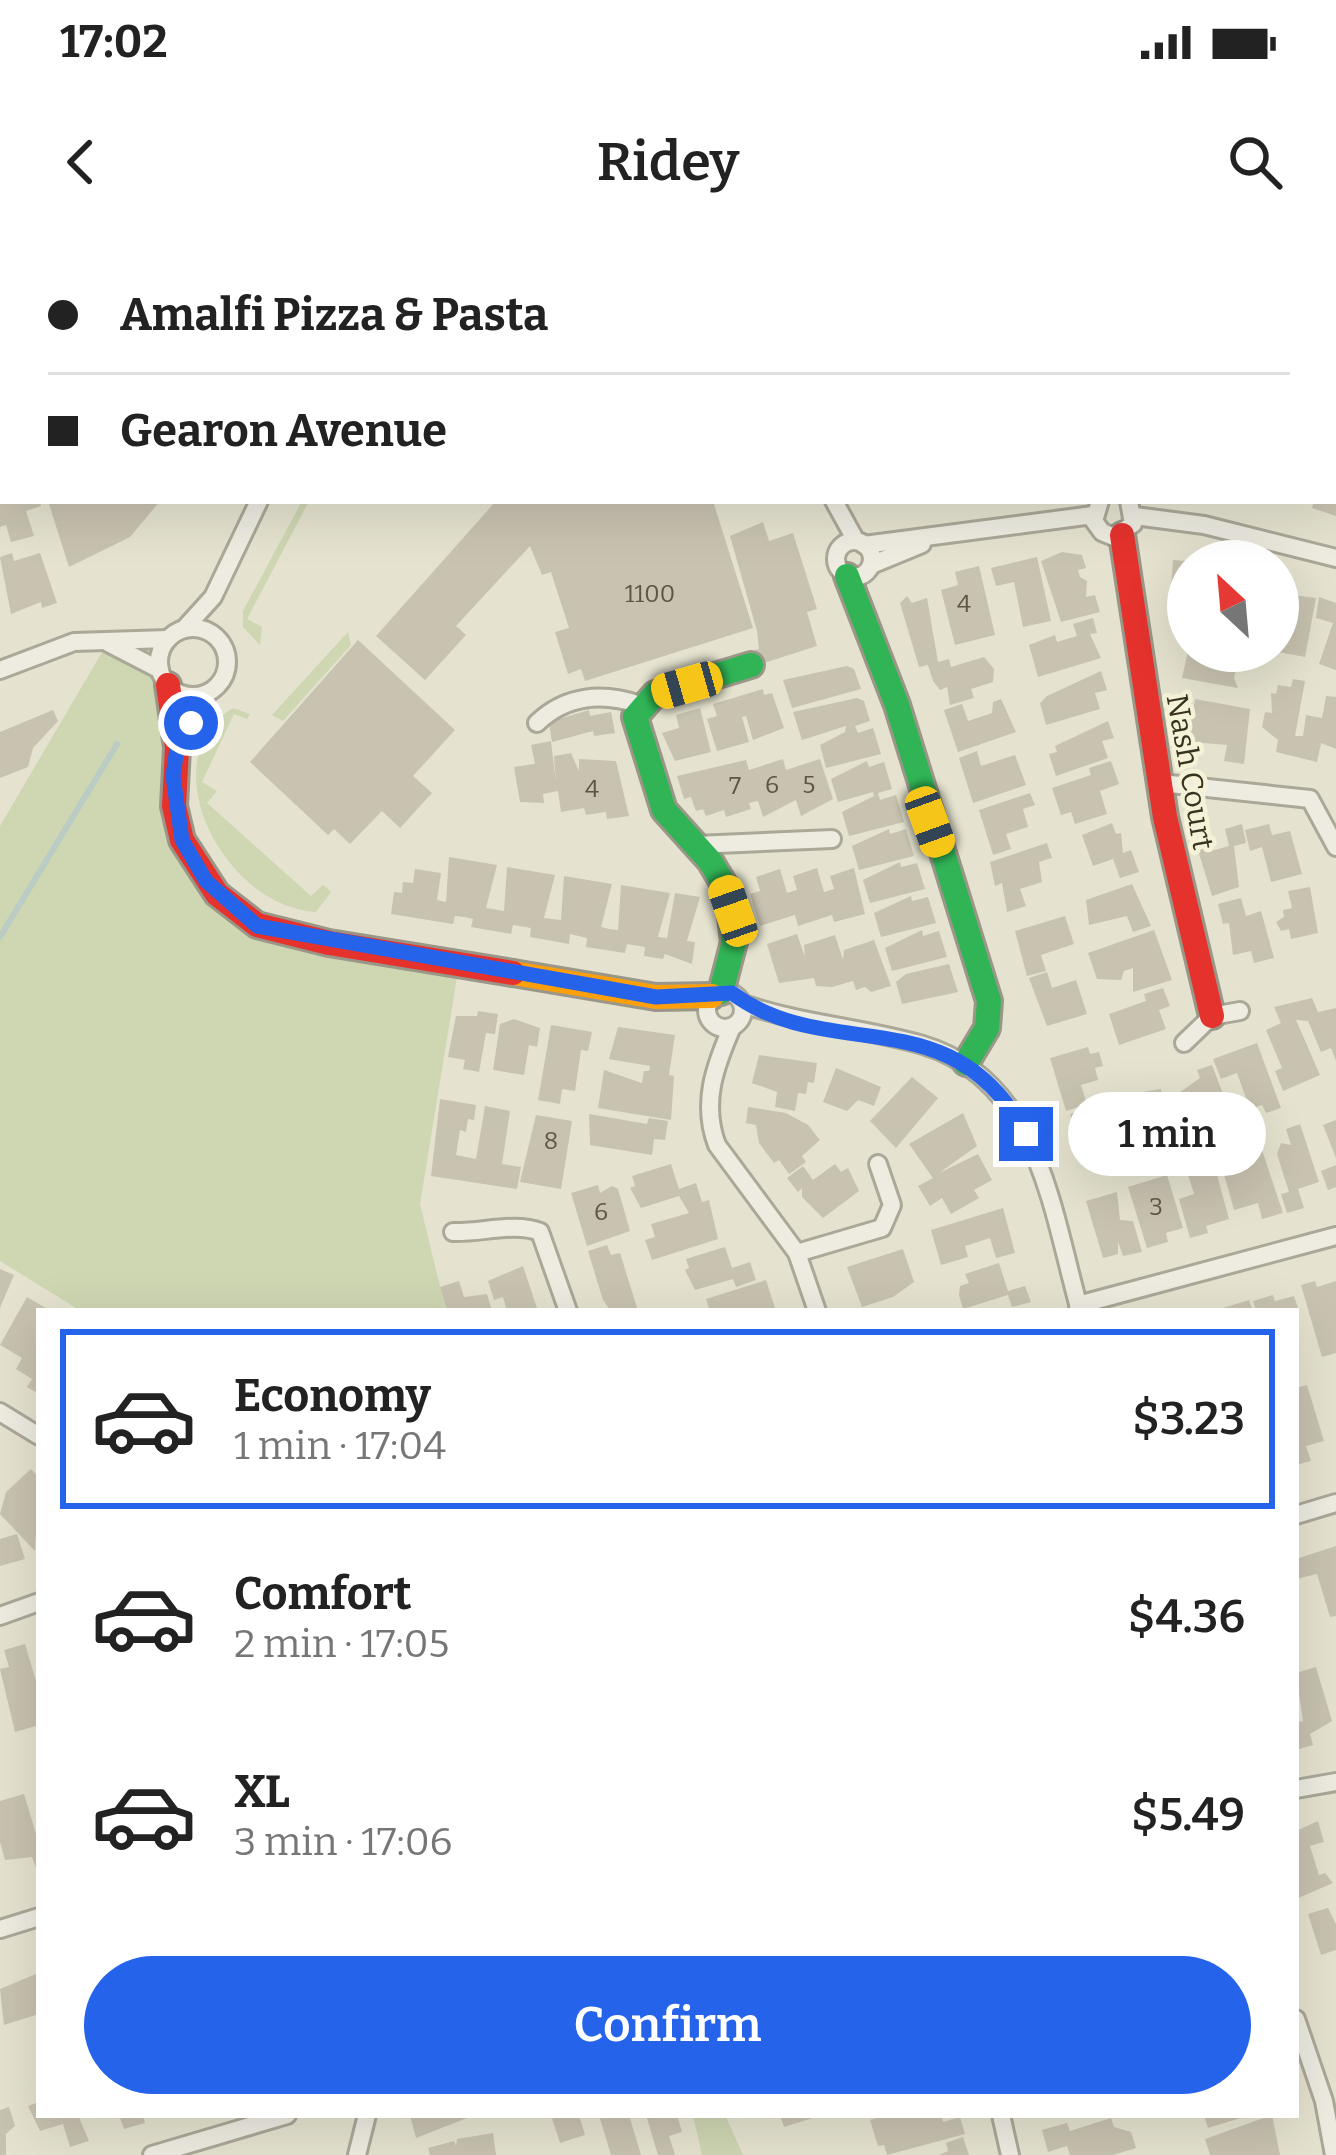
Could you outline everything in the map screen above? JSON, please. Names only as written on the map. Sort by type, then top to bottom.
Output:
[{"type":"street","points":[[0,670],[74,642],[168,639],[184,629],[213,597],[258,504]]},
{"type":"street","points":[[836,504],[862,571],[864,613],[989,1001],[987,1028],[966,1063]]},
{"type":"street","points":[[939,536],[862,571],[836,565],[853,545],[939,536],[1097,508],[1102,532],[1129,517],[1204,525],[1336,558]]},
{"type":"street","name":"Nash Court","points":[[1129,517],[1161,783],[1212,1016]]},
{"type":"street","points":[[177,748],[226,670],[213,597]]},
{"type":"street","points":[[184,629],[206,630],[222,644]]},
{"type":"street","points":[[168,639],[164,678],[177,748],[174,806],[182,840],[206,881],[257,926],[920,1044],[966,1063],[1005,1101],[1035,1152],[1079,1308],[1336,1236]]},
{"type":"street","points":[[108,642],[187,695],[208,692]]},
{"type":"street","points":[[751,665],[655,694],[640,705],[635,722],[661,803],[676,828],[717,869],[736,930],[707,1113],[716,1145],[797,1253],[816,1308]]},
{"type":"street","points":[[537,723],[563,704],[602,695],[640,705]]},
{"type":"street","points":[[1161,783],[1310,799],[1336,847]]},
{"type":"street","points":[[695,845],[832,839]]},
{"type":"street","points":[[1184,1042],[1212,1016],[1240,1011]]},
{"type":"street","points":[[797,1253],[874,1232],[888,1221],[892,1205],[878,1164]]},
{"type":"street","points":[[453,1232],[490,1234],[523,1226],[540,1232],[567,1308]]},
{"type":"street","points":[[0,1412],[36,1434]]},
{"type":"street","points":[[1299,1514],[1336,1503]]},
{"type":"street","points":[[0,1616],[36,1603]]},
{"type":"street","points":[[1299,1788],[1336,1782]]},
{"type":"street","points":[[0,1929],[36,1917]]},
{"type":"street","points":[[1299,2029],[1334,2144]]},
{"type":"street","points":[[152,2155],[277,2118]]},
{"type":"street","points":[[357,2155],[366,2118]]},
{"type":"street","points":[[1002,2118],[1010,2155]]},
{"type":"green space","points":[[300,504],[307,504],[247,619],[262,627],[260,645],[243,627],[243,611]]},
{"type":"green space","points":[[348,632],[351,645],[283,721],[272,715]]},
{"type":"green space","points":[[108,642],[160,670],[174,806],[241,914],[459,965],[420,1204],[445,1308],[76,1308],[0,1261],[0,826]]},
{"type":"green space","points":[[233,708],[250,714],[247,719],[234,714],[202,782],[217,791],[207,803],[311,896],[323,885],[331,892],[316,912],[283,904],[252,885],[227,859],[208,828],[198,794],[197,761],[208,731]]},
{"type":"green space","points":[[694,2118],[726,2118],[743,2155],[702,2155]]},
{"type":"building","points":[[0,504],[41,504],[26,511],[34,536],[11,542],[6,525],[0,527]]},
{"type":"building","points":[[49,504],[158,504],[130,537],[69,567]]},
{"type":"building","points":[[493,504],[714,504],[753,628],[585,681],[581,669],[568,674],[555,632],[569,628],[551,572],[542,575],[530,546],[456,626],[466,635],[425,680],[376,636]]},
{"type":"building","points":[[1313,504],[1336,504],[1336,516],[1312,508]]},
{"type":"building","points":[[763,522],[769,541],[793,533],[817,609],[807,612],[817,646],[759,662],[757,631],[730,536]]},
{"type":"building","points":[[1062,552],[1082,555],[1086,568],[1078,570],[1087,581],[1086,597],[1095,595],[1100,612],[1061,622],[1041,561]]},
{"type":"building","points":[[12,553],[14,561],[40,553],[57,603],[42,608],[41,602],[11,614],[0,557]]},
{"type":"building","points":[[1037,557],[1051,621],[1023,627],[1014,582],[996,586],[991,568]]},
{"type":"building","points":[[979,566],[995,635],[955,645],[941,590],[958,585],[955,572]]},
{"type":"building","points":[[907,596],[912,603],[927,598],[938,662],[949,659],[951,667],[984,657],[994,669],[993,682],[971,689],[974,698],[950,705],[947,687],[940,690],[928,665],[919,667],[900,603]]},
{"type":"building","points":[[1299,596],[1316,598],[1305,657],[1299,656]]},
{"type":"building","points":[[1319,597],[1336,603],[1336,670],[1319,664],[1333,623],[1316,618]]},
{"type":"building","points":[[1093,618],[1097,633],[1090,634],[1101,658],[1038,677],[1029,645],[1055,635],[1057,642],[1077,636],[1073,624]]},
{"type":"building","points":[[358,640],[455,730],[413,776],[432,793],[400,828],[382,811],[350,844],[334,829],[328,835],[250,762]]},
{"type":"building","points":[[847,666],[854,669],[861,689],[792,708],[783,680]]},
{"type":"building","points":[[1101,671],[1107,690],[1095,693],[1100,709],[1046,725],[1040,703],[1047,696]]},
{"type":"building","points":[[1183,672],[1235,672],[1238,688],[1182,678]]},
{"type":"building","points":[[1293,679],[1305,681],[1295,736],[1303,736],[1306,715],[1322,718],[1326,696],[1336,697],[1336,749],[1321,743],[1317,762],[1276,752],[1278,740],[1262,727],[1265,712],[1272,713],[1271,693],[1276,694],[1278,685],[1291,687]]},
{"type":"building","points":[[763,689],[764,695],[772,693],[784,728],[753,740],[746,716],[742,717],[749,742],[717,751],[707,719],[717,716],[713,704]]},
{"type":"building","points":[[857,698],[864,701],[870,721],[855,726],[858,733],[873,728],[881,754],[826,768],[820,745],[845,732],[846,726],[802,740],[793,712]]},
{"type":"building","points":[[1001,699],[1016,732],[958,752],[944,710],[962,704],[968,721],[992,713],[993,702]]},
{"type":"building","points":[[1195,699],[1250,709],[1244,764],[1224,761],[1227,745],[1192,742],[1188,737]]},
{"type":"building","points":[[700,708],[711,752],[675,761],[662,733],[679,728],[676,715]]},
{"type":"building","points":[[53,710],[58,721],[33,748],[28,767],[0,778],[0,732]]},
{"type":"building","points":[[589,710],[590,716],[611,712],[615,733],[594,736],[593,731],[552,742],[549,722]]},
{"type":"building","points":[[1108,721],[1114,738],[1102,741],[1108,758],[1056,776],[1049,754],[1057,752],[1055,746]]},
{"type":"building","points":[[551,741],[556,783],[554,756],[571,753],[579,771],[579,759],[616,761],[629,816],[607,819],[606,812],[586,815],[584,808],[561,812],[558,791],[543,794],[544,803],[520,802],[514,767],[535,764],[531,745]]},
{"type":"building","points":[[977,751],[981,766],[1015,755],[1026,785],[973,803],[959,758]]},
{"type":"building","points":[[783,759],[786,770],[820,759],[833,799],[801,816],[796,800],[763,817],[758,801],[749,803],[751,809],[726,817],[724,810],[706,816],[703,809],[696,811],[691,797],[684,799],[677,776],[746,760],[749,770]]},
{"type":"building","points":[[867,761],[869,767],[884,762],[892,789],[878,793],[880,800],[896,795],[904,822],[849,836],[842,812],[874,796],[873,792],[838,802],[831,779]]},
{"type":"building","points":[[1111,761],[1119,784],[1100,791],[1107,814],[1075,824],[1071,812],[1061,815],[1052,788],[1091,775],[1089,768]]},
{"type":"building","points":[[1030,793],[1035,805],[1023,809],[1028,827],[1006,834],[1011,849],[993,855],[979,810]]},
{"type":"building","points":[[1112,823],[1116,834],[1121,833],[1123,853],[1131,850],[1139,872],[1120,878],[1113,859],[1093,866],[1082,835]]},
{"type":"building","points":[[1242,824],[1246,843],[1234,846],[1239,887],[1212,896],[1198,850],[1202,844],[1215,850],[1229,846],[1225,829]]},
{"type":"building","points":[[1269,824],[1272,835],[1290,831],[1302,874],[1271,882],[1262,847],[1250,851],[1245,830]]},
{"type":"building","points":[[889,829],[890,834],[906,829],[914,856],[859,870],[852,846]]},
{"type":"building","points":[[1047,843],[1052,858],[1039,862],[1042,882],[1020,889],[1026,906],[1007,912],[1002,883],[995,886],[990,862]]},
{"type":"building","points":[[449,857],[497,865],[486,908],[504,911],[507,867],[555,875],[544,918],[561,920],[564,876],[612,884],[601,927],[609,929],[618,930],[621,885],[670,893],[658,937],[667,938],[675,893],[700,897],[687,941],[695,942],[692,964],[665,954],[663,959],[644,956],[645,947],[627,944],[625,953],[586,947],[587,938],[570,934],[569,944],[530,937],[531,928],[513,925],[511,934],[471,927],[473,919],[464,917],[455,916],[453,924],[391,914],[394,892],[402,893],[403,882],[413,883],[415,869],[441,873],[437,900],[446,902]]},
{"type":"building","points":[[900,862],[901,867],[917,863],[925,889],[870,903],[863,880]]},
{"type":"building","points":[[817,868],[824,892],[834,889],[830,876],[854,868],[865,914],[834,922],[832,915],[798,926],[795,915],[760,926],[750,894],[760,891],[756,877],[780,869],[787,893],[797,890],[793,876]]},
{"type":"building","points":[[1132,884],[1151,926],[1133,932],[1127,916],[1089,925],[1086,900]]},
{"type":"building","points":[[1310,887],[1318,933],[1291,939],[1289,929],[1281,931],[1276,922],[1284,917],[1283,910],[1292,908],[1288,891]]},
{"type":"building","points":[[911,896],[912,901],[928,897],[936,923],[881,937],[874,913]]},
{"type":"building","points":[[1241,898],[1246,916],[1261,911],[1274,958],[1254,963],[1251,951],[1233,955],[1229,923],[1223,924],[1218,904]]},
{"type":"building","points":[[1065,916],[1074,944],[1041,955],[1046,971],[1027,976],[1015,931]]},
{"type":"building","points":[[922,930],[923,936],[939,931],[947,957],[892,971],[885,948]]},
{"type":"building","points":[[1154,930],[1172,980],[1133,992],[1133,968],[1124,971],[1121,980],[1097,979],[1088,953]]},
{"type":"building","points":[[797,934],[805,957],[804,945],[835,935],[843,960],[844,950],[874,940],[891,986],[871,992],[865,987],[856,990],[853,981],[832,987],[816,986],[814,978],[779,983],[767,944]]},
{"type":"building","points":[[949,964],[958,992],[902,1004],[896,982],[906,974]]},
{"type":"building","points":[[1047,972],[1052,988],[1076,980],[1087,1014],[1047,1026],[1029,978]]},
{"type":"building","points":[[1163,988],[1170,1006],[1159,1010],[1166,1029],[1119,1045],[1109,1014],[1146,1001],[1144,994]]},
{"type":"building","points":[[1312,998],[1318,1012],[1336,1008],[1336,1061],[1331,1048],[1321,1052],[1308,1021],[1296,1020],[1320,1075],[1283,1091],[1275,1071],[1282,1068],[1266,1030],[1281,1023],[1274,1007]]},
{"type":"building","points":[[478,1011],[498,1014],[495,1034],[486,1033],[479,1072],[463,1069],[465,1060],[448,1057],[456,1016],[477,1016]]},
{"type":"building","points":[[514,1019],[540,1028],[537,1047],[529,1045],[524,1075],[493,1070],[500,1024]]},
{"type":"building","points":[[551,1025],[592,1032],[588,1051],[581,1050],[575,1091],[562,1089],[560,1104],[538,1100]]},
{"type":"building","points":[[618,1027],[675,1035],[669,1075],[674,1076],[671,1120],[598,1108],[604,1070],[642,1083],[644,1071],[649,1071],[650,1066],[609,1059]]},
{"type":"building","points":[[1257,1043],[1281,1108],[1266,1113],[1262,1105],[1250,1109],[1237,1073],[1221,1079],[1213,1059]]},
{"type":"building","points":[[1088,1047],[1090,1054],[1099,1052],[1103,1066],[1095,1068],[1098,1080],[1081,1085],[1087,1104],[1066,1111],[1050,1058]]},
{"type":"building","points":[[759,1055],[817,1063],[814,1083],[808,1082],[806,1094],[798,1093],[795,1111],[775,1107],[777,1092],[752,1083]]},
{"type":"building","points":[[1212,1065],[1231,1115],[1195,1129],[1190,1115],[1172,1121],[1169,1100],[1200,1078],[1197,1070]]},
{"type":"building","points":[[836,1068],[881,1087],[874,1106],[858,1100],[847,1111],[823,1102]]},
{"type":"building","points":[[912,1077],[938,1098],[896,1148],[870,1121]]},
{"type":"building","points":[[1161,1089],[1171,1151],[1146,1155],[1136,1093]]},
{"type":"building","points":[[440,1099],[476,1105],[474,1120],[468,1119],[466,1132],[460,1130],[456,1155],[476,1159],[485,1106],[510,1111],[502,1164],[521,1167],[517,1189],[431,1176]]},
{"type":"building","points":[[1111,1102],[1115,1136],[1101,1140],[1106,1156],[1085,1163],[1070,1114]]},
{"type":"building","points":[[748,1107],[786,1113],[808,1125],[820,1140],[802,1156],[806,1162],[789,1174],[779,1160],[774,1163],[759,1143],[756,1125],[746,1123]]},
{"type":"building","points":[[963,1113],[977,1146],[939,1173],[978,1154],[992,1180],[974,1190],[979,1198],[951,1214],[942,1198],[930,1206],[918,1186],[933,1178],[909,1144]]},
{"type":"building","points":[[589,1114],[647,1124],[649,1118],[668,1121],[665,1140],[654,1139],[652,1155],[590,1145]]},
{"type":"building","points":[[536,1115],[572,1121],[561,1189],[520,1182]]},
{"type":"building","points":[[1336,1120],[1336,1158],[1323,1125]]},
{"type":"building","points":[[1300,1124],[1319,1182],[1298,1189],[1304,1208],[1287,1213],[1281,1194],[1289,1192],[1277,1154],[1281,1143],[1291,1145],[1286,1129]]},
{"type":"building","points":[[1259,1141],[1283,1213],[1262,1219],[1258,1203],[1234,1210],[1218,1153]]},
{"type":"building","points":[[1213,1160],[1229,1219],[1206,1226],[1208,1233],[1190,1238],[1179,1199],[1194,1194],[1186,1168]]},
{"type":"building","points":[[671,1164],[679,1189],[696,1183],[702,1202],[709,1200],[718,1239],[652,1260],[645,1240],[655,1237],[651,1224],[689,1213],[679,1196],[641,1208],[630,1188],[635,1186],[632,1176]]},
{"type":"building","points":[[835,1164],[841,1172],[848,1168],[859,1191],[823,1218],[802,1197],[802,1188],[798,1192],[787,1178],[803,1166],[813,1180]]},
{"type":"building","points":[[1336,1165],[1336,1187],[1328,1190],[1321,1171]]},
{"type":"building","points":[[1167,1175],[1183,1228],[1166,1233],[1168,1242],[1147,1248],[1128,1187]]},
{"type":"building","points":[[598,1185],[600,1193],[612,1186],[618,1189],[630,1231],[587,1246],[571,1193]]},
{"type":"building","points":[[1117,1192],[1120,1220],[1133,1221],[1142,1252],[1123,1256],[1118,1242],[1118,1254],[1103,1258],[1086,1201]]},
{"type":"building","points":[[1003,1208],[1015,1253],[996,1258],[990,1238],[965,1246],[968,1257],[941,1265],[931,1230]]},
{"type":"building","points":[[607,1245],[611,1255],[620,1253],[637,1308],[609,1308],[588,1251]]},
{"type":"building","points":[[725,1247],[732,1268],[750,1262],[756,1280],[736,1287],[733,1279],[695,1290],[685,1270],[689,1268],[686,1259]]},
{"type":"building","points":[[903,1249],[914,1282],[893,1297],[862,1307],[847,1267]]},
{"type":"building","points":[[999,1263],[1008,1291],[1025,1286],[1031,1302],[1012,1307],[1008,1295],[963,1308],[960,1286],[969,1283],[965,1274]]},
{"type":"building","points":[[523,1266],[537,1308],[506,1308],[503,1297],[494,1300],[488,1281]]},
{"type":"building","points":[[0,1269],[14,1275],[0,1308]]},
{"type":"building","points":[[766,1280],[775,1308],[709,1308],[706,1299]]},
{"type":"building","points":[[459,1281],[464,1297],[487,1294],[491,1308],[446,1308],[440,1287]]},
{"type":"building","points":[[1315,1281],[1317,1287],[1336,1281],[1336,1353],[1322,1357],[1301,1285]]},
{"type":"building","points":[[1294,1296],[1298,1308],[1255,1308],[1253,1301]]},
{"type":"building","points":[[27,1297],[46,1308],[36,1308],[36,1392],[27,1387],[32,1379],[16,1369],[22,1358],[0,1345]]},
{"type":"building","points":[[1249,1300],[1252,1308],[1223,1308]]},
{"type":"building","points":[[1307,1385],[1324,1441],[1306,1446],[1311,1461],[1299,1464],[1299,1387]]},
{"type":"building","points":[[31,1469],[36,1475],[35,1551],[0,1514],[6,1492]]},
{"type":"building","points":[[17,1534],[25,1559],[0,1566],[0,1539]]},
{"type":"building","points":[[1336,1546],[1336,1616],[1330,1617],[1317,1574],[1299,1578],[1299,1558]]},
{"type":"building","points":[[25,1644],[36,1681],[36,1726],[15,1732],[0,1669],[9,1667],[4,1650]]},
{"type":"building","points":[[1316,1667],[1332,1721],[1310,1734],[1313,1745],[1299,1749],[1299,1722],[1303,1721],[1299,1672]]},
{"type":"building","points":[[24,1794],[36,1834],[36,1868],[32,1857],[5,1860],[0,1801]]},
{"type":"building","points":[[1318,1821],[1324,1842],[1310,1846],[1319,1875],[1325,1873],[1333,1883],[1299,1898],[1299,1830]]},
{"type":"building","points":[[1328,1908],[1336,1924],[1336,1950],[1321,1955],[1308,1914]]},
{"type":"building","points":[[36,1974],[36,2015],[4,2025],[0,1989]]},
{"type":"building","points":[[36,2103],[36,2118],[79,2118],[89,2141],[70,2147],[63,2124],[40,2131],[28,2106]]},
{"type":"building","points":[[9,2107],[15,2126],[6,2134],[6,2155],[0,2155],[0,2110]]},
{"type":"building","points":[[120,2118],[144,2118],[145,2123],[124,2129]]},
{"type":"building","points":[[411,2118],[467,2118],[416,2138]]},
{"type":"building","points":[[552,2118],[580,2118],[585,2135],[560,2143]]},
{"type":"building","points":[[600,2118],[630,2118],[641,2155],[611,2155]]},
{"type":"building","points":[[647,2118],[678,2118],[682,2132],[669,2136],[675,2155],[658,2155]]},
{"type":"building","points":[[781,2118],[813,2118],[784,2127]]},
{"type":"building","points":[[942,2118],[943,2122],[960,2118],[965,2134],[887,2155],[884,2145],[878,2146],[870,2120]]},
{"type":"building","points":[[1111,2118],[1114,2127],[1131,2132],[1136,2148],[1113,2155],[1070,2155],[1067,2146],[1048,2152],[1042,2130],[1067,2123],[1070,2131]]},
{"type":"building","points":[[1205,2118],[1240,2118],[1208,2128]]},
{"type":"building","points":[[1273,2118],[1280,2155],[1210,2155],[1205,2139]]},
{"type":"building","points":[[493,2133],[496,2155],[430,2155],[428,2148],[454,2141],[456,2146],[457,2139]]},
{"type":"building","points":[[963,2137],[969,2155],[939,2155],[948,2151],[946,2143]]},
{"type":"waterway","points":[[0,937],[117,744]]},
{"type":"traffic: fast","points":[[847,576],[897,705],[989,1001],[987,1028],[966,1063]]},
{"type":"traffic: fast","points":[[721,992],[734,942],[728,891],[710,861],[664,810],[635,717],[655,694],[751,665]]},
{"type":"traffic: slow","points":[[513,973],[656,997],[712,996]]},
{"type":"traffic: jam","points":[[1122,535],[1165,817],[1212,1016]]},
{"type":"traffic: jam","points":[[168,685],[177,748],[174,806],[182,840],[217,894],[257,925],[329,943],[513,973]]},
{"type":"route","points":[[191,723],[177,748],[173,776],[182,840],[217,894],[257,926],[329,943],[656,997],[732,993],[742,1004],[787,1019],[920,1044],[952,1056],[992,1086],[1026,1134]]}]
